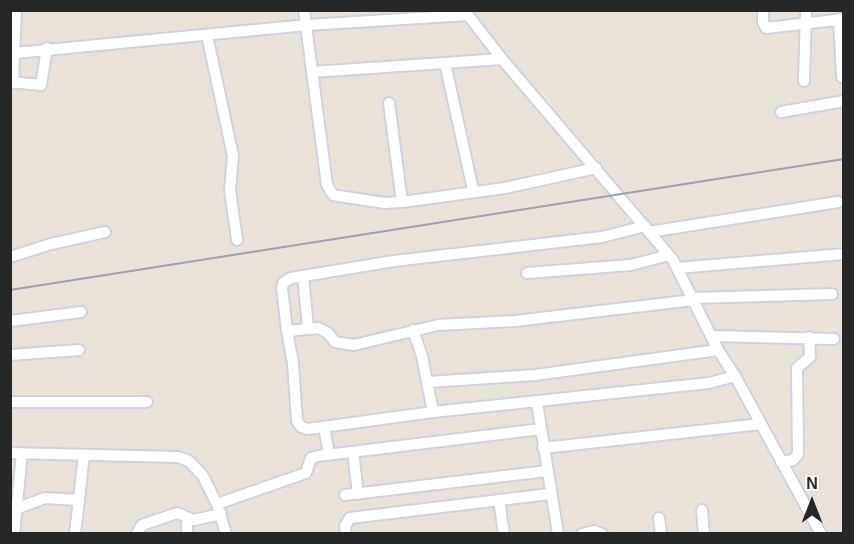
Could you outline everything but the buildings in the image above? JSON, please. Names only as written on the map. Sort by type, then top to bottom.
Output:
[{"type":"street","points":[[16,10],[12,82],[41,85],[47,48]]},
{"type":"street","points":[[304,10],[329,190],[341,198],[402,202],[473,190],[505,188],[596,168]]},
{"type":"street","points":[[763,10],[763,22],[766,28],[841,19],[842,77]]},
{"type":"street","points":[[804,81],[806,10]]},
{"type":"street","points":[[15,52],[466,13],[502,59],[669,255],[694,299],[718,350],[735,376],[821,534]]},
{"type":"street","points":[[207,36],[233,156],[230,190],[237,240]]},
{"type":"street","points":[[312,72],[502,59]]},
{"type":"street","points":[[445,63],[473,190]]},
{"type":"street","points":[[781,112],[843,101]]},
{"type":"street","points":[[390,103],[402,202]]},
{"type":"street","points":[[735,376],[709,383],[537,403],[433,412],[308,429],[301,427],[297,421],[293,363],[287,331],[283,283],[291,278],[394,261],[602,237],[838,202]]},
{"type":"street","points":[[10,257],[51,244],[105,232]]},
{"type":"street","points":[[677,268],[843,254]]},
{"type":"street","points":[[527,273],[631,265],[669,255]]},
{"type":"street","points":[[303,276],[308,328]]},
{"type":"street","points":[[287,331],[308,328],[324,330],[335,342],[354,345],[438,325],[515,321],[694,299],[832,294]]},
{"type":"street","points":[[10,321],[81,312]]},
{"type":"street","points":[[412,330],[428,382],[433,412]]},
{"type":"street","points":[[711,336],[834,339]]},
{"type":"street","points":[[781,462],[793,460],[798,454],[796,368],[810,357],[809,337]]},
{"type":"street","points":[[10,355],[79,350]]},
{"type":"street","points":[[428,382],[535,375],[718,350]]},
{"type":"street","points":[[10,402],[147,402]]},
{"type":"street","points":[[537,403],[558,534]]},
{"type":"street","points":[[543,448],[761,424]]},
{"type":"street","points":[[324,427],[329,454]]},
{"type":"street","points":[[187,534],[187,524],[191,519],[297,478],[306,473],[311,458],[541,429]]},
{"type":"street","points":[[353,452],[358,494]]},
{"type":"street","points":[[14,534],[16,453],[178,457],[189,461],[196,465],[203,476],[219,509],[226,534]]},
{"type":"street","points":[[75,534],[84,455]]},
{"type":"street","points":[[345,495],[547,471]]},
{"type":"street","points":[[346,534],[345,526],[350,518],[550,494]]},
{"type":"street","points":[[14,510],[45,498],[79,500]]},
{"type":"street","points":[[499,500],[504,534]]},
{"type":"street","points":[[702,510],[704,534]]},
{"type":"street","points":[[137,534],[142,525],[177,513],[191,519]]},
{"type":"street","points":[[659,518],[661,534]]},
{"type":"street","points":[[582,534],[594,531],[602,534]]},
{"type":"railway","points":[[10,290],[844,159]]}]
